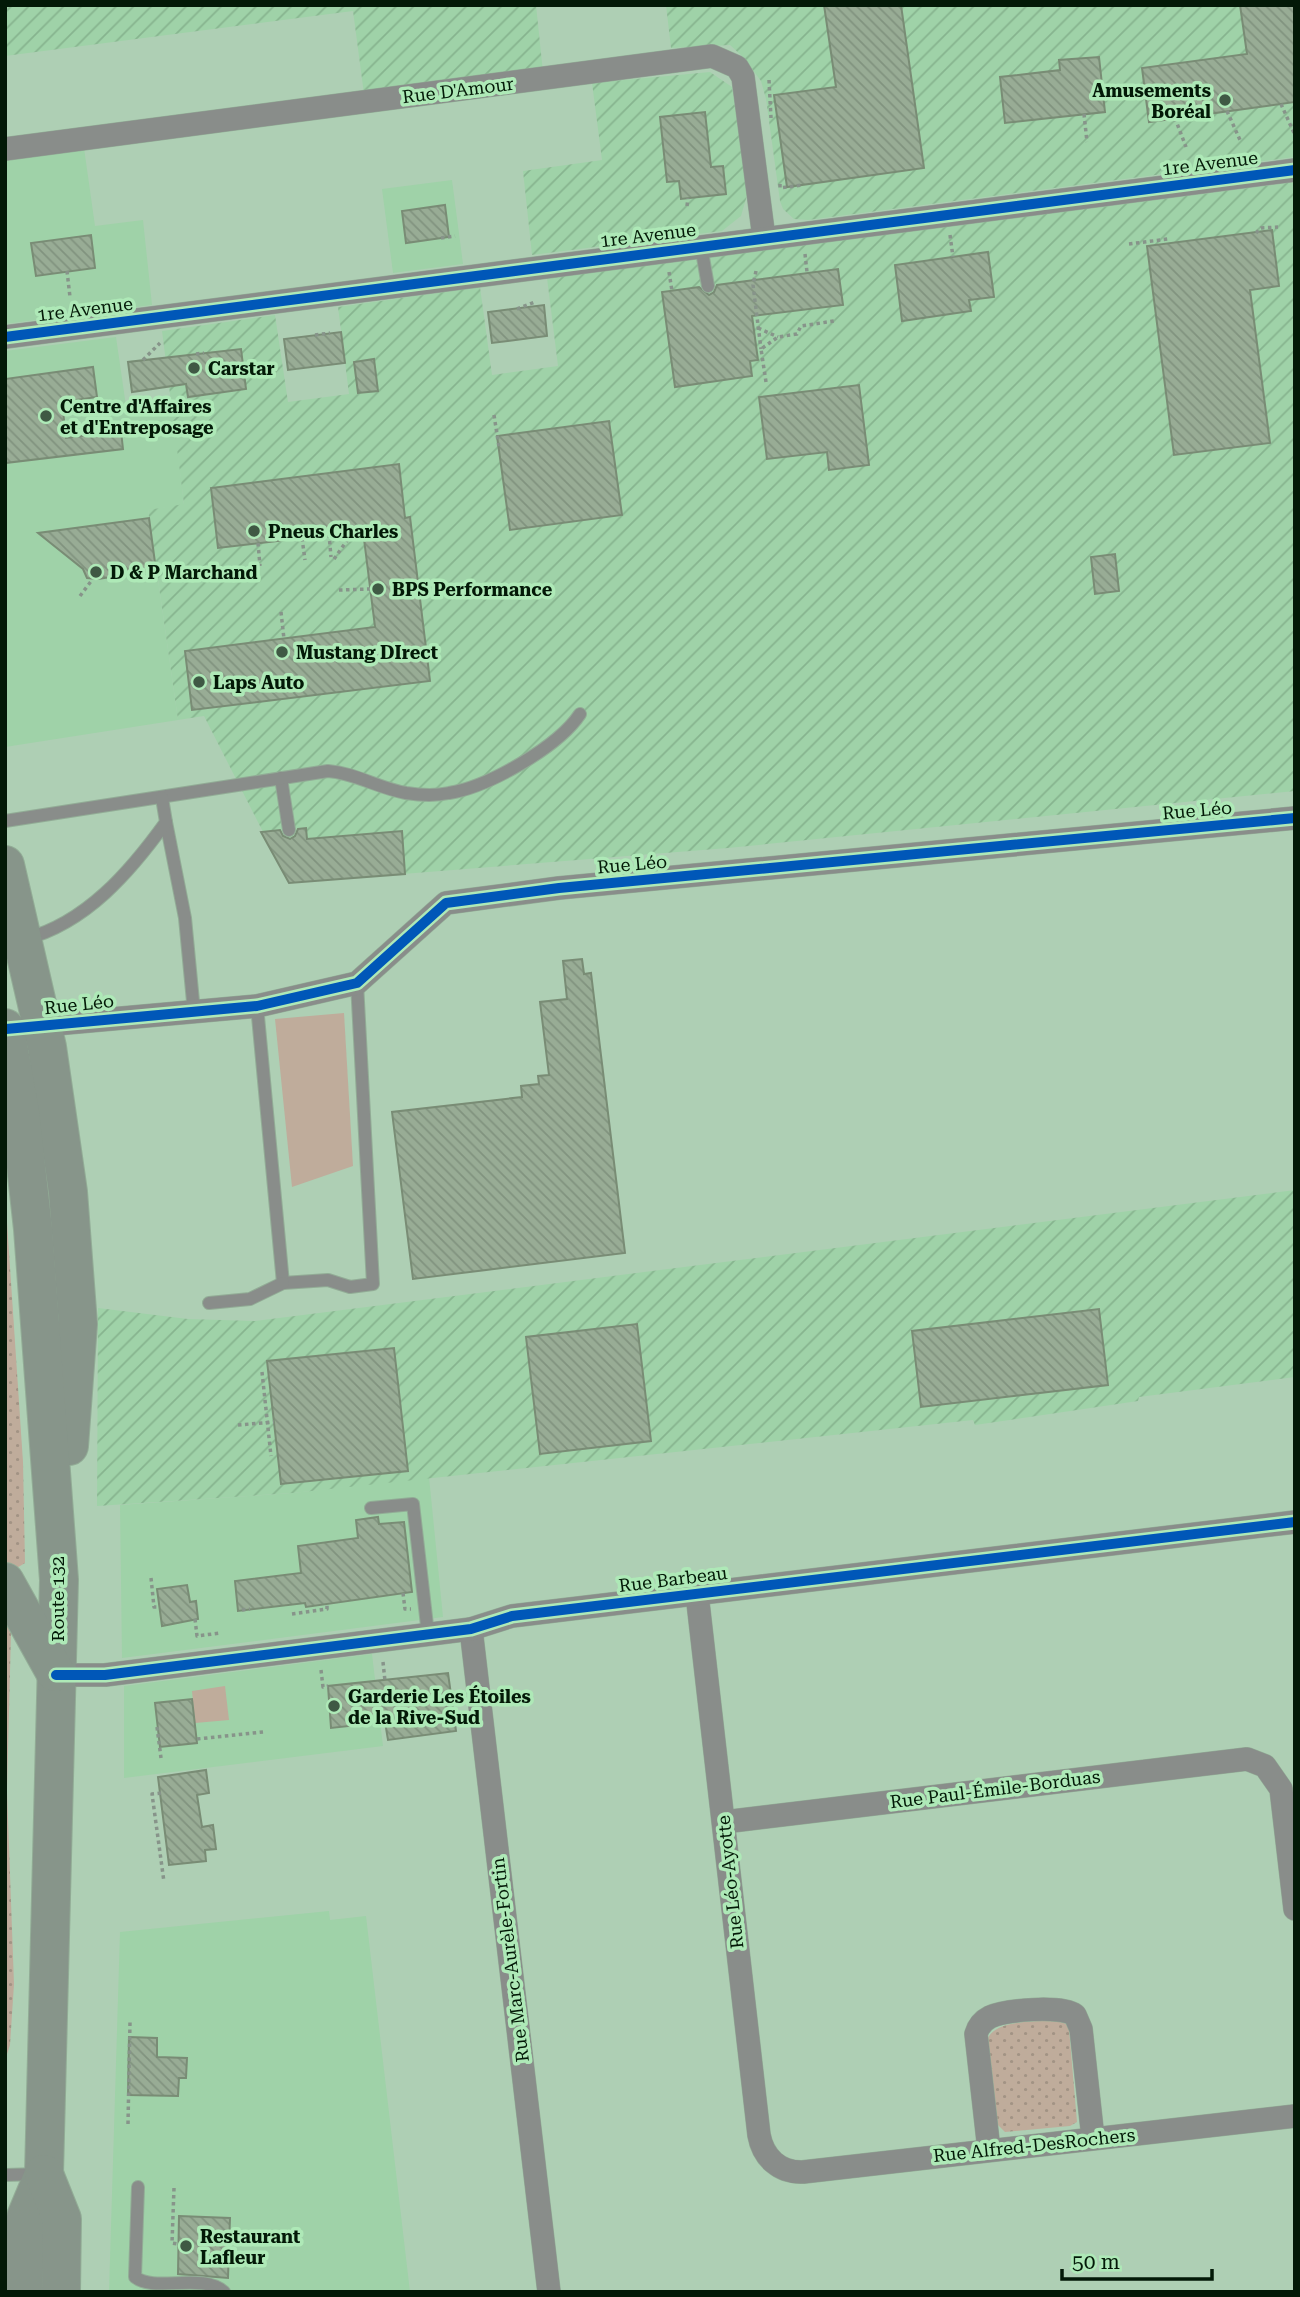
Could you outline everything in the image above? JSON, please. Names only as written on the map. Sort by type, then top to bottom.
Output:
[{"type":"highway","name":"Route 132","points":[[5,865],[24,939],[15,1028],[59,1580]]},
{"type":"highway","name":"Route 132","points":[[15,1028],[63,1149],[78,1324],[59,1580],[44,2174],[26,2217],[23,2292]]},
{"type":"highway","points":[[5,1150],[29,1183]]},
{"type":"highway","points":[[5,1582],[56,1675]]},
{"type":"highway","name":"Route 132","points":[[44,2174],[62,2219],[61,2292]]},
{"type":"street","name":"Rue D'Amour","points":[[5,149],[712,56],[731,63],[743,77],[764,238]]},
{"type":"street","name":"1re Avenue","points":[[5,337],[1295,170]]},
{"type":"street","name":"Rue Léo","points":[[15,1028],[257,1006],[357,983],[446,903],[559,888],[1295,818]]},
{"type":"street","name":"Rue Barbeau","points":[[56,1675],[105,1675],[471,1629],[498,1618],[1295,1522]]},
{"type":"street","name":"Rue Léo-Ayotte","points":[[697,1594],[759,2134],[763,2151],[775,2164]]},
{"type":"street","name":"Rue Marc-Aurèle-Fortin","points":[[471,1629],[549,2292]]},
{"type":"street","name":"Rue Paul-Émile-Borduas","points":[[724,1822],[1247,1759],[1265,1766],[1281,1789],[1295,1909]]},
{"type":"street","points":[[989,2150],[976,2034],[983,2021],[997,2015],[1061,2008],[1074,2015],[1081,2029],[1093,2138]]},
{"type":"street","name":"Rue Alfred-DesRochers","points":[[775,2164],[789,2171],[803,2172],[1295,2116]]},
{"type":"lane","points":[[701,246],[708,286]]},
{"type":"lane","points":[[5,821],[328,771],[347,773],[404,792],[450,793],[479,785],[524,761],[572,727],[580,714]]},
{"type":"lane","points":[[281,778],[289,830]]},
{"type":"lane","points":[[162,798],[186,928],[194,1012]]},
{"type":"lane","points":[[24,939],[59,927],[92,905],[139,860],[166,822]]},
{"type":"lane","points":[[209,1303],[250,1299],[283,1283],[328,1280],[350,1287],[373,1284],[357,983]]},
{"type":"lane","points":[[257,1006],[283,1283]]},
{"type":"lane","points":[[371,1508],[413,1504],[428,1634]]},
{"type":"lane","points":[[5,2175],[44,2174]]},
{"type":"lane","points":[[138,2187],[135,2277],[146,2281],[213,2284],[224,2292]]},
{"type":"path","points":[[769,80],[772,127]]},
{"type":"path","points":[[1282,104],[1294,133]]},
{"type":"path","points":[[1227,111],[1240,140]]},
{"type":"path","points":[[1084,114],[1087,142]]},
{"type":"path","points":[[1174,118],[1186,147]]},
{"type":"path","points":[[779,176],[780,188],[802,185]]},
{"type":"path","points":[[687,206],[688,198]]},
{"type":"path","points":[[1256,233],[1261,229],[1278,227]]},
{"type":"path","points":[[441,238],[455,236]]},
{"type":"path","points":[[1129,244],[1157,243],[1168,239]]},
{"type":"path","points":[[67,271],[71,298]]},
{"type":"path","points":[[755,271],[753,285],[766,382]]},
{"type":"path","points":[[517,309],[535,302]]},
{"type":"path","points":[[761,349],[778,337],[797,334],[801,326],[834,321]]},
{"type":"path","points":[[758,328],[778,337]]},
{"type":"path","points":[[315,335],[330,333]]},
{"type":"path","points":[[143,360],[160,344]]},
{"type":"path","points":[[196,354],[204,353]]},
{"type":"path","points":[[494,415],[499,447]]},
{"type":"path","points":[[329,534],[332,558],[353,532]]},
{"type":"path","points":[[302,538],[305,560]]},
{"type":"path","points":[[258,543],[260,566]]},
{"type":"path","points":[[80,596],[92,580]]},
{"type":"path","points":[[339,590],[370,589]]},
{"type":"path","points":[[281,612],[284,639]]},
{"type":"path","points":[[262,1372],[271,1456]]},
{"type":"path","points":[[238,1425],[274,1422]]},
{"type":"path","points":[[151,1578],[153,1607],[159,1607]]},
{"type":"path","points":[[403,1593],[405,1609]]},
{"type":"path","points":[[292,1614],[327,1609],[327,1605]]},
{"type":"path","points":[[242,1610],[250,1609]]},
{"type":"path","points":[[195,1619],[197,1636],[220,1633]]},
{"type":"path","points":[[320,1661],[323,1687],[328,1686]]},
{"type":"path","points":[[157,1727],[162,1758]]},
{"type":"path","points":[[197,1739],[263,1732]]},
{"type":"path","points":[[161,1793],[152,1794],[164,1882]]},
{"type":"path","points":[[160,1849],[167,1848]]},
{"type":"path","points":[[128,2124],[130,2022]]},
{"type":"path","points":[[174,2188],[172,2243],[178,2244]]},
{"type":"shaded area","points":[[5,5],[536,5],[543,72],[364,94],[353,11],[5,56]]},
{"type":"shaded area","points":[[666,5],[1295,5],[1295,157],[808,220],[794,219],[783,209],[780,201],[766,99],[761,81],[730,45],[671,48]]},
{"type":"shaded area","points":[[710,72],[732,87],[748,192],[741,216],[722,231],[532,255],[523,171],[602,160],[592,83]]},
{"type":"shaded area","points":[[84,148],[95,226],[143,220],[152,305],[5,324],[5,158]]},
{"type":"shaded area","points":[[452,180],[463,264],[393,273],[382,189]]},
{"type":"shaded area","points":[[1295,182],[1295,791],[728,848],[289,883],[204,716],[178,720],[148,510],[184,504],[162,331],[275,315],[288,402],[349,394],[338,307],[480,287],[492,375],[558,366],[547,278]]},
{"type":"shaded area","points":[[116,337],[126,406],[172,400],[184,505],[148,510],[178,720],[5,747],[5,351]]},
{"type":"shaded area","points":[[344,1013],[353,1166],[292,1187],[275,1019]]},
{"type":"shaded area","points":[[1295,1190],[1295,1377],[1139,1397],[1138,1401],[975,1425],[973,1420],[293,1493],[97,1506],[98,1308],[188,1319],[255,1321]]},
{"type":"shaded area","points":[[5,1192],[23,1462],[25,1563],[10,1572],[5,1568]]},
{"type":"shaded area","points":[[429,1477],[443,1617],[122,1658],[120,1505],[293,1493]]},
{"type":"shaded area","points":[[5,1603],[11,1633],[7,1791],[14,1984],[10,2045],[5,2060]]},
{"type":"shaded area","points":[[372,1654],[383,1746],[124,1778],[124,1686]]},
{"type":"shaded area","points":[[225,1686],[229,1720],[195,1723],[192,1691]]},
{"type":"shaded area","points":[[329,1911],[330,1920],[366,1916],[410,2292],[109,2292],[120,1932]]},
{"type":"shaded area","points":[[1057,2020],[1066,2024],[1069,2029],[1077,2122],[1070,2126],[1005,2132],[997,2124],[988,2038],[1000,2027],[1009,2024]]},
{"type":"building","points":[[824,5],[901,5],[924,168],[787,187],[774,95],[836,87]]},
{"type":"building","points":[[1240,5],[1295,5],[1295,102],[1149,122],[1142,68],[1247,54]]},
{"type":"building","points":[[1099,57],[1105,112],[1005,123],[1000,77],[1060,70],[1059,60]]},
{"type":"building","points":[[705,112],[711,167],[723,166],[726,194],[681,199],[679,181],[667,182],[660,117]]},
{"type":"building","points":[[445,205],[449,237],[406,243],[402,211]]},
{"type":"building","points":[[1272,230],[1279,286],[1250,290],[1270,443],[1174,455],[1147,246]]},
{"type":"building","points":[[91,235],[95,268],[36,276],[31,243]]},
{"type":"building","points":[[988,252],[994,297],[969,300],[971,311],[902,321],[895,265]]},
{"type":"building","points":[[838,269],[843,305],[752,316],[758,360],[750,361],[752,376],[675,387],[662,292],[699,287],[709,295],[717,285]]},
{"type":"building","points":[[544,305],[547,336],[492,343],[488,312]]},
{"type":"building","points":[[341,332],[345,363],[288,370],[284,339]]},
{"type":"building","points":[[241,349],[246,389],[188,397],[186,384],[132,392],[128,362]]},
{"type":"building","points":[[374,359],[378,391],[358,393],[354,362]]},
{"type":"building","name":"Centre d'Affaires et d'Entreposage","points":[[93,367],[97,397],[62,402],[66,438],[121,431],[123,449],[5,463],[5,379]]},
{"type":"building","points":[[859,385],[869,465],[829,470],[827,452],[767,459],[759,397]]},
{"type":"building","points":[[609,421],[622,515],[510,530],[497,436]]},
{"type":"building","points":[[399,464],[405,518],[410,517],[430,681],[192,710],[185,651],[375,627],[363,531],[218,548],[211,488]]},
{"type":"building","points":[[149,518],[156,570],[98,579],[87,578],[83,569],[38,533]]},
{"type":"building","points":[[1115,554],[1119,591],[1095,594],[1091,557]]},
{"type":"building","points":[[306,828],[307,839],[402,831],[405,874],[289,883],[261,832],[280,830],[283,836],[290,839],[298,829]]},
{"type":"building","points":[[582,959],[584,974],[591,973],[625,1253],[413,1279],[392,1112],[522,1097],[521,1086],[539,1084],[538,1076],[549,1075],[540,1002],[567,999],[563,961]]},
{"type":"building","points":[[1099,1309],[1108,1385],[921,1407],[912,1331]]},
{"type":"building","points":[[637,1324],[651,1441],[540,1454],[526,1337]]},
{"type":"building","points":[[394,1348],[408,1471],[281,1484],[267,1361]]},
{"type":"building","points":[[378,1517],[379,1524],[404,1522],[412,1592],[306,1607],[305,1603],[238,1611],[235,1581],[301,1573],[298,1546],[358,1538],[356,1520]]},
{"type":"building","points":[[187,1585],[190,1602],[196,1601],[198,1619],[162,1626],[157,1589]]},
{"type":"building","points":[[448,1673],[456,1731],[388,1740],[385,1722],[331,1728],[328,1686]]},
{"type":"building","points":[[192,1699],[197,1743],[160,1747],[155,1703]]},
{"type":"building","points":[[206,1770],[209,1793],[197,1795],[202,1827],[213,1825],[216,1849],[205,1850],[206,1861],[169,1865],[158,1777]]},
{"type":"building","points":[[129,2037],[157,2038],[157,2057],[187,2058],[186,2078],[179,2078],[178,2096],[128,2095]]},
{"type":"building","points":[[179,2216],[230,2218],[228,2278],[178,2274]]},
{"type":"cycle path","points":[[5,337],[1295,170]]},
{"type":"cycle path","points":[[6,1029],[257,1006],[357,983],[446,903],[559,888],[1295,818]]},
{"type":"cycle path","points":[[56,1675],[105,1675],[471,1629],[512,1616],[1295,1522]]},
{"type":"place","name":"Amusements Boréal","points":[[1225,100]]},
{"type":"place","name":"Carstar","points":[[194,368]]},
{"type":"place","name":"Centre d'Affaires et d'Entreposage","points":[[46,416]]},
{"type":"place","name":"Pneus Charles","points":[[254,531]]},
{"type":"place","name":"D & P Marchand","points":[[96,572]]},
{"type":"place","name":"BPS Performance","points":[[378,589]]},
{"type":"place","name":"Mustang DIrect","points":[[282,652]]},
{"type":"place","name":"Laps Auto","points":[[199,682]]},
{"type":"place","name":"Garderie Les Étoiles de la Rive-Sud","points":[[334,1706]]},
{"type":"place","name":"Restaurant Lafleur","points":[[186,2246]]}]
